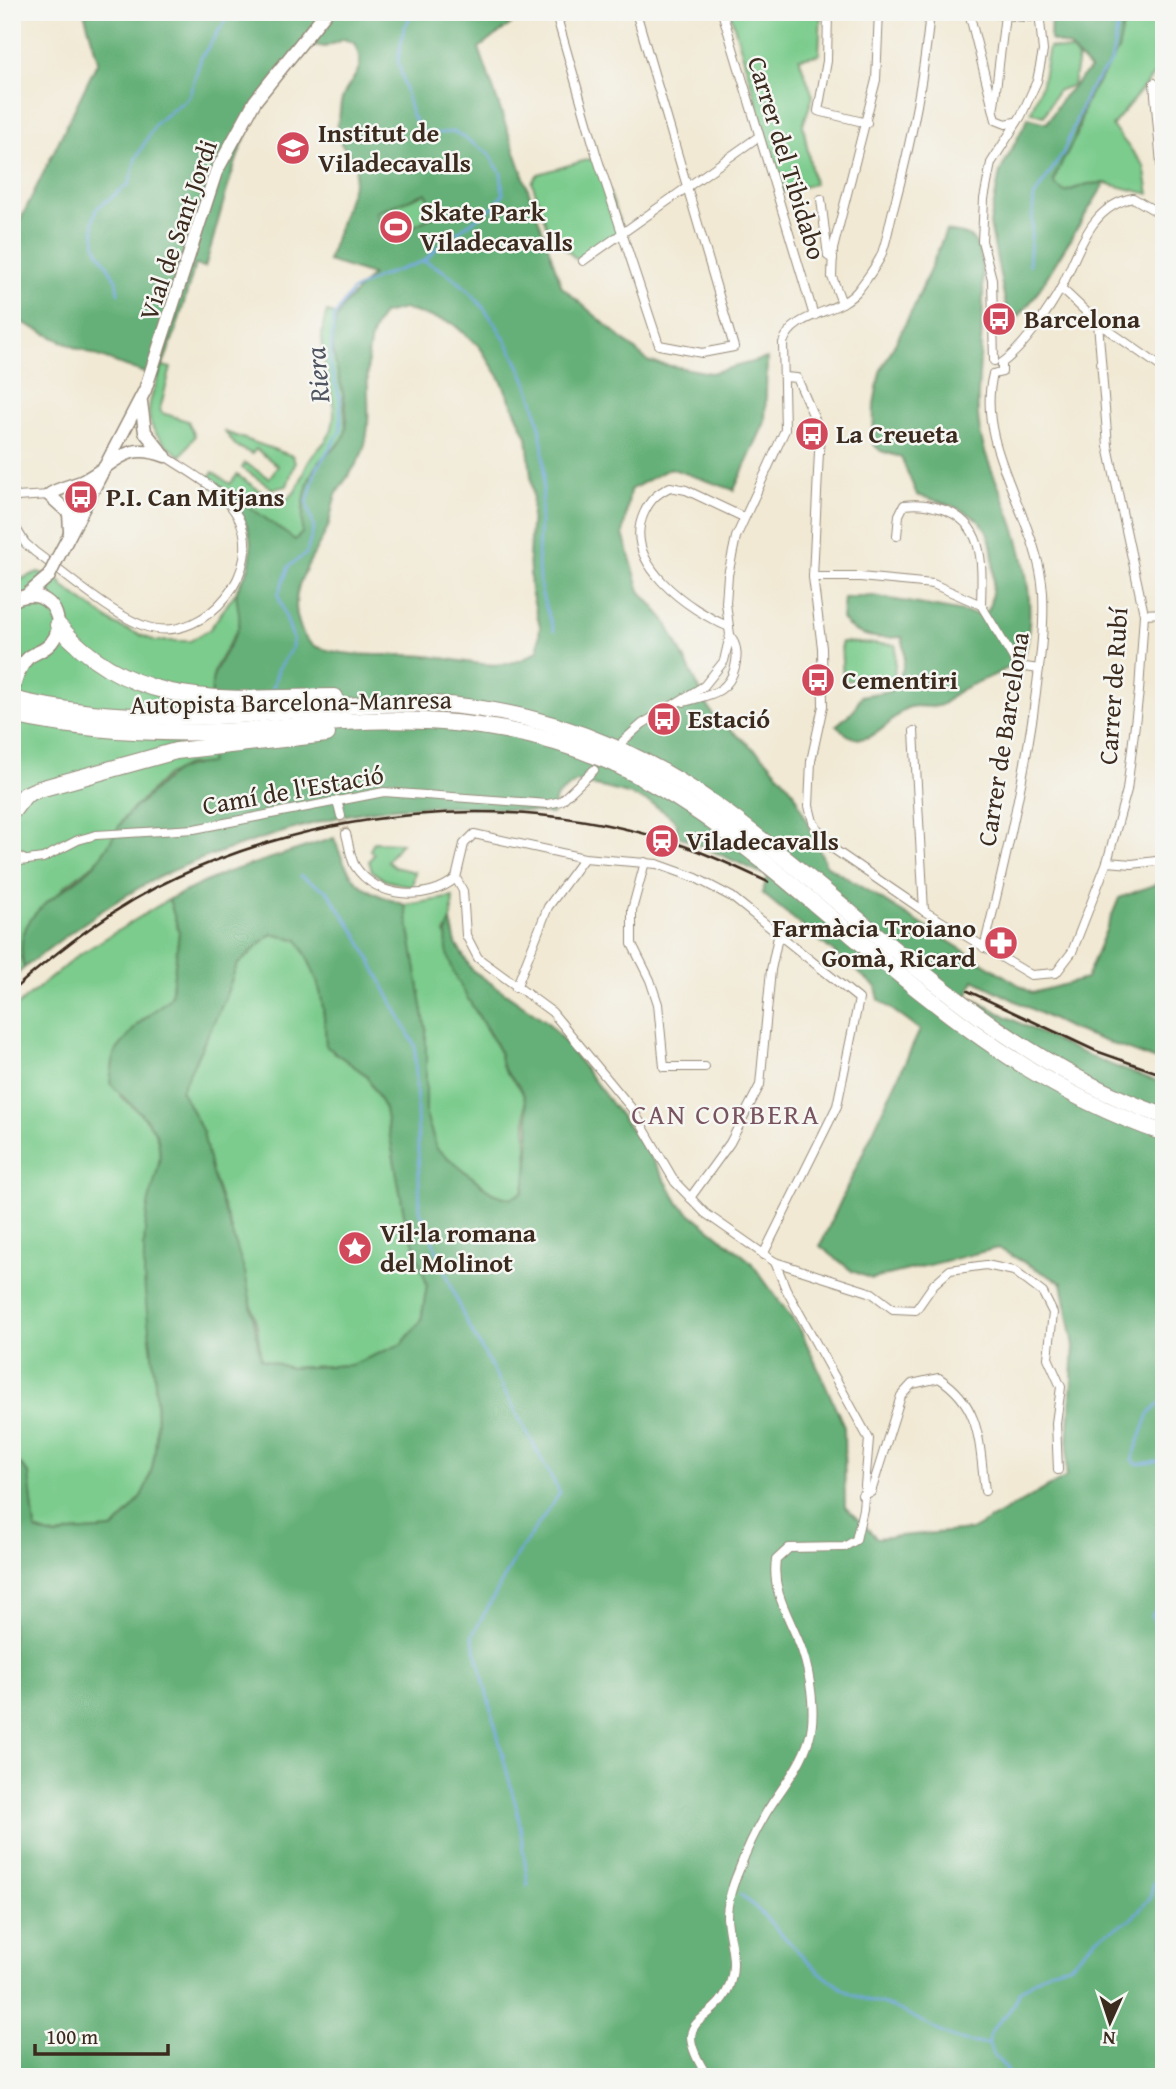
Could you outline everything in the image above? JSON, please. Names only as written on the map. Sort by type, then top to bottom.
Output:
[{"type":"highway","points":[[58,625],[71,640],[114,670],[147,686],[187,697],[218,700],[388,697],[463,707]]},
{"type":"highway","name":"Autopista Barcelona-Manresa","points":[[14,690],[89,713],[144,717],[218,716],[388,704],[463,707],[571,730],[657,768],[737,819],[965,1008],[1011,1040],[1096,1090],[1164,1116]]},
{"type":"highway","name":"Autopista Barcelona-Manresa","points":[[12,715],[87,728],[154,732],[219,732],[389,719],[461,723],[528,734],[566,745],[635,775],[686,803],[727,832],[949,1015],[1010,1060],[1091,1105],[1164,1133]]},
{"type":"highway","points":[[12,812],[25,795],[36,790],[176,751],[365,731],[432,729],[486,734],[562,751],[635,775]]},
{"type":"street","points":[[324,16],[339,12]]},
{"type":"street","points":[[569,12],[558,21],[597,157],[659,345],[702,353],[734,347],[636,12]]},
{"type":"street","name":"Carrer del Tibidabo","points":[[722,12],[814,316]]},
{"type":"street","points":[[828,12],[827,61],[818,111],[867,123]]},
{"type":"street","points":[[842,303],[832,277],[833,259],[876,80],[878,12]]},
{"type":"street","points":[[675,705],[705,698],[724,689],[733,677],[738,655],[729,631],[726,603],[728,575],[743,517],[785,430],[782,343],[785,335],[795,325],[842,303],[856,293],[880,257],[907,155],[926,55],[930,12]]},
{"type":"street","points":[[969,12],[1002,141]]},
{"type":"street","points":[[975,12],[1036,16],[1043,51],[1037,81],[1021,116],[1002,141],[991,163],[984,200],[982,241],[992,279],[998,362],[1017,350],[1061,288],[1081,239],[1110,205],[1133,198],[1164,216]]},
{"type":"street","points":[[994,111],[1005,15]]},
{"type":"street","name":"Vial de Sant Jordi","points":[[49,576],[141,398],[158,357],[216,172],[255,101],[286,59],[324,16]]},
{"type":"street","points":[[1154,83],[1164,199]]},
{"type":"street","points":[[999,123],[1015,122]]},
{"type":"street","points":[[12,137],[12,142]]},
{"type":"street","points":[[583,261],[624,234],[685,186],[758,137]]},
{"type":"street","points":[[821,199],[828,256],[833,259]]},
{"type":"street","points":[[1061,288],[1098,323],[1164,369]]},
{"type":"street","name":"Carrer de Rubí","points":[[985,948],[1031,975],[1056,973],[1072,952],[1107,862],[1127,790],[1144,614],[1108,446],[1098,323]]},
{"type":"street","name":"Carrer de Barcelona","points":[[985,948],[1020,802],[1039,669],[1043,591],[1027,529],[995,441],[988,395],[993,374],[1001,373],[998,362]]},
{"type":"street","points":[[784,377],[797,378],[820,431],[813,577],[822,648],[823,706],[811,761],[809,806],[813,822],[829,846],[924,911],[985,948]]},
{"type":"street","points":[[12,522],[25,543],[139,624],[163,630],[196,623],[217,606],[238,579],[244,561],[245,539],[237,515],[222,496],[165,456],[145,432],[141,398]]},
{"type":"street","points":[[14,496],[49,495],[80,483],[136,449],[165,456]]},
{"type":"street","points":[[729,631],[650,570],[640,550],[639,524],[650,501],[670,487],[686,490],[743,517]]},
{"type":"street","points":[[49,495],[69,513],[70,533]]},
{"type":"street","points":[[897,536],[899,515],[905,505],[920,503],[959,514],[970,526],[976,541],[982,577],[981,605],[1018,666],[1039,669]]},
{"type":"street","points":[[12,601],[27,595],[49,576]]},
{"type":"street","points":[[14,690],[28,658],[51,643],[58,625],[51,605],[49,576]]},
{"type":"street","points":[[813,577],[860,577],[933,584],[981,605]]},
{"type":"street","points":[[27,595],[38,597],[51,605]]},
{"type":"street","points":[[1144,614],[1164,613]]},
{"type":"street","points":[[623,741],[642,724],[675,705],[714,676],[724,661],[729,631]]},
{"type":"street","points":[[14,690],[12,649],[25,653],[37,652]]},
{"type":"street","points":[[914,731],[924,911]]},
{"type":"street","name":"Camí de l'Estació","points":[[34,861],[78,840],[96,835],[194,829],[384,792],[548,804],[561,801],[594,770]]},
{"type":"street","points":[[337,800],[341,816]]},
{"type":"street","points":[[346,834],[355,865],[370,883],[407,895],[444,888],[456,878],[464,844],[474,834],[584,858],[657,864],[713,886],[779,933],[859,999],[837,1106],[764,1255]]},
{"type":"street","points":[[12,853],[19,859],[34,861]]},
{"type":"street","points":[[516,988],[548,907],[584,858]]},
{"type":"street","points":[[1107,862],[1132,864],[1164,860]]},
{"type":"street","points":[[12,862],[34,861]]},
{"type":"street","points":[[645,862],[632,910],[632,944],[650,979],[658,1004],[664,1067],[705,1067]]},
{"type":"street","points":[[456,878],[463,891],[466,935],[471,947],[488,968],[551,1012],[633,1110],[675,1182],[705,1213],[764,1255],[775,1262],[872,1293],[892,1309],[904,1312],[916,1310],[934,1284],[950,1270],[986,1265],[1014,1271],[1043,1293],[1053,1313],[1048,1358],[1060,1387],[1056,1423],[1058,1470]]},
{"type":"street","points":[[690,1198],[730,1143],[760,1085],[771,970],[779,933]]},
{"type":"street","points":[[708,2077],[689,2039],[691,2028],[724,1997],[731,1980],[733,1962],[727,1915],[730,1896],[743,1860],[765,1814],[803,1758],[810,1736],[808,1678],[802,1652],[774,1583],[776,1559],[789,1548],[851,1545],[858,1532],[869,1439],[786,1289],[775,1262]]},
{"type":"street","points":[[862,1495],[871,1492],[901,1396],[912,1384],[939,1378],[956,1389],[971,1409],[985,1491]]},
{"type":"green space","points":[[84,12],[527,12],[479,48],[562,287],[649,362],[711,373],[767,358],[765,422],[734,490],[670,468],[630,490],[623,534],[640,591],[665,620],[712,714],[767,760],[794,792],[826,865],[1032,993],[1086,979],[1119,898],[1164,881],[1164,1063],[1069,1028],[974,980],[967,996],[1088,1055],[1164,1083],[1164,2077],[12,2077],[12,1456],[29,1474],[35,1530],[56,1537],[70,1532],[113,1529],[137,1502],[146,1487],[152,1468],[157,1415],[144,1281],[144,1250],[147,1212],[159,1164],[159,1144],[147,1120],[110,1083],[114,1054],[137,1025],[171,997],[179,932],[169,899],[225,873],[334,838],[346,866],[359,883],[377,894],[405,905],[426,1030],[426,1115],[437,1149],[492,1193],[510,1199],[523,1192],[525,1182],[529,1157],[527,1106],[522,1091],[503,1067],[492,1037],[453,970],[446,937],[451,921],[456,944],[472,970],[547,1022],[648,1152],[680,1205],[750,1261],[801,1331],[844,1426],[845,1507],[877,1538],[971,1530],[1066,1477],[1074,1346],[1062,1283],[998,1248],[872,1279],[852,1271],[820,1246],[920,1030],[879,1000],[876,987],[762,893],[768,876],[676,835],[677,823],[667,814],[630,795],[576,782],[556,797],[552,814],[477,807],[402,807],[352,814],[303,826],[213,855],[159,877],[98,913],[24,968],[21,948],[24,932],[41,907],[94,865],[125,817],[168,777],[188,766],[210,763],[212,681],[238,628],[240,618],[237,590],[248,569],[251,552],[247,527],[236,505],[209,477],[295,540],[302,533],[305,495],[310,477],[320,461],[341,442],[345,434],[347,419],[334,357],[334,327],[343,307],[372,275],[328,261],[354,182],[357,162],[341,144],[337,126],[342,99],[357,73],[360,61],[354,43],[344,39],[325,47],[308,44],[272,89],[254,118],[232,172],[205,267],[195,265],[176,330],[158,378],[76,348],[13,318],[16,229],[98,61]],"holes":[[[426,193],[437,215],[386,239],[376,212]],[[404,309],[452,323],[479,346],[500,378],[527,437],[533,496],[529,556],[531,591],[540,626],[538,650],[525,658],[498,665],[426,656],[346,653],[316,647],[307,640],[301,630],[296,599],[298,587],[327,529],[337,493],[364,448],[370,345],[374,329],[383,314]],[[271,934],[298,940],[312,967],[320,991],[326,1046],[366,1075],[385,1109],[404,1214],[427,1285],[421,1321],[402,1344],[351,1365],[290,1368],[261,1359],[245,1272],[212,1174],[203,1132],[181,1090],[224,1001],[237,965]]]},
{"type":"green space","points":[[730,12],[821,12],[819,55],[799,58],[813,96],[803,125],[814,184],[783,192]]},
{"type":"green space","points":[[1051,12],[1126,12],[1118,50],[1085,103],[1074,140],[1054,178],[1054,184],[1065,192],[1088,184],[1105,183],[1034,298],[1010,327],[990,224],[1000,172],[1028,118],[1047,123],[1063,97],[1090,69],[1068,46],[1050,40]]},
{"type":"green space","points":[[1126,12],[1164,12],[1164,97],[1159,68],[1112,126],[1144,166],[1149,194],[1105,183],[1088,184],[1064,192],[1054,184],[1058,167],[1077,135],[1085,103],[1118,50]]},
{"type":"green space","points":[[1049,47],[1072,51],[1078,58],[1073,85],[1057,91],[1044,116],[1031,112],[1042,83]]},
{"type":"green space","points":[[597,157],[624,234],[576,259],[548,231],[532,182],[538,174]]},
{"type":"green space","name":"Skate Park Viladecavalls","points":[[426,193],[437,215],[386,239],[376,213]]},
{"type":"green space","points":[[946,231],[969,237],[975,242],[980,255],[983,298],[979,428],[1021,552],[1029,596],[1027,644],[1020,658],[1013,664],[959,691],[941,705],[906,708],[872,736],[855,738],[837,725],[853,711],[861,696],[890,691],[902,672],[905,652],[902,637],[869,636],[848,626],[842,619],[844,598],[873,596],[981,615],[989,609],[991,600],[993,557],[985,528],[963,511],[917,495],[901,457],[881,451],[873,444],[874,404],[880,372],[914,307]]},
{"type":"green space","points":[[327,312],[338,315],[333,352],[343,395],[346,431],[343,440],[319,462],[303,505],[302,533],[295,541],[209,477],[213,472],[230,484],[237,475],[277,502],[289,498],[296,490],[309,461],[327,439],[332,428],[333,403],[322,345]]},
{"type":"green space","points":[[163,366],[171,368],[160,409],[162,413],[188,421],[195,436],[181,456],[158,435],[149,416],[152,395]]},
{"type":"green space","points":[[225,432],[293,456],[295,463],[287,486],[273,489],[242,468],[245,463],[269,478],[278,466],[256,449],[252,454],[236,446]]},
{"type":"green space","points":[[38,572],[58,579],[65,588],[116,625],[155,641],[190,641],[210,629],[236,592],[241,617],[238,628],[215,668],[212,681],[210,763],[186,765],[166,776],[124,818],[109,846],[94,864],[64,887],[21,957],[24,968],[12,979],[12,583]]},
{"type":"green space","points":[[841,642],[896,645],[894,682],[843,680]]},
{"type":"green space","points":[[374,842],[401,843],[387,861],[394,867],[415,872],[412,887],[385,880],[372,871],[369,861],[374,854],[370,850]]},
{"type":"green space","points":[[453,897],[451,921],[445,933],[463,990],[499,1051],[503,1067],[518,1082],[525,1099],[528,1173],[523,1192],[510,1199],[492,1193],[437,1149],[426,1115],[426,1030],[405,905]]},
{"type":"green space","points":[[169,899],[179,932],[171,997],[137,1025],[120,1096],[149,1123],[159,1147],[160,1159],[145,1234],[144,1263],[157,1412],[152,1468],[146,1487],[137,1502],[113,1529],[70,1532],[56,1537],[35,1530],[29,1474],[12,1456],[12,1010],[77,956]]},
{"type":"green space","points":[[271,934],[298,940],[312,967],[320,991],[326,1046],[366,1075],[385,1109],[404,1214],[427,1285],[421,1321],[402,1344],[351,1365],[290,1368],[261,1359],[257,1325],[231,1229],[212,1174],[203,1132],[181,1090],[224,1001],[237,965]]},
{"type":"waterway","points":[[118,293],[116,280],[96,247],[93,221],[97,208],[129,184],[136,158],[156,123],[189,97],[201,58],[231,12]]},
{"type":"waterway","name":"Riera","points":[[272,692],[278,669],[292,648],[293,638],[278,595],[289,566],[306,554],[314,528],[307,503],[316,470],[341,430],[340,399],[330,365],[334,317],[352,291],[379,277],[424,261],[447,239],[492,208],[503,194],[501,173],[488,153],[455,132],[425,134],[412,116],[398,60],[404,28],[413,12]]},
{"type":"waterway","points":[[1029,265],[1034,197],[1063,153],[1088,91],[1111,62],[1120,12]]},
{"type":"waterway","points":[[424,261],[447,273],[466,288],[482,307],[508,345],[531,394],[540,429],[544,467],[538,548],[539,579],[554,631]]},
{"type":"waterway","points":[[300,876],[327,891],[356,933],[415,1046],[420,1210],[463,1315],[560,1493],[518,1553],[472,1636],[519,1818],[528,1886]]},
{"type":"waterway","points":[[1164,1399],[1149,1414],[1132,1460],[1138,1464],[1164,1461]]},
{"type":"waterway","points":[[1164,1593],[1152,1616],[1164,1648]]},
{"type":"waterway","points":[[1011,2077],[993,2053],[989,2037],[1012,2007],[1019,1991],[1052,1969],[1070,1965],[1098,1937],[1130,1920],[1150,1898],[1154,1881],[1164,1874]]},
{"type":"waterway","points":[[740,1894],[817,1970],[848,1992],[897,2009],[952,2037],[988,2044]]},
{"type":"tunnel","points":[[341,816],[346,834]]},
{"type":"railway","points":[[12,991],[90,928],[154,888],[234,854],[292,836],[353,823],[415,815],[477,812],[539,815],[600,824],[674,842],[768,882]]},
{"type":"railway","points":[[968,991],[1096,1051],[1164,1075]]},
{"type":"place","name":"Institut de Viladecavalls","points":[[293,148]]},
{"type":"place","name":"Skate Park Viladecavalls","points":[[396,227]]},
{"type":"place","name":"Barcelona","points":[[999,319]]},
{"type":"place","name":"La Creueta","points":[[812,434]]},
{"type":"place","name":"P.I. Can Mitjans","points":[[81,497]]},
{"type":"place","name":"Cementiri","points":[[818,680]]},
{"type":"place","name":"Estació","points":[[664,719]]},
{"type":"place","name":"Viladecavalls","points":[[662,841]]},
{"type":"place","name":"Farmàcia Troiano Gomà, Ricard","points":[[1001,943]]},
{"type":"place","name":"Vil·la romana del Molinot","points":[[355,1248]]},
{"type":"district","name":"CAN CORBERA","points":[[726,1114]]}]
